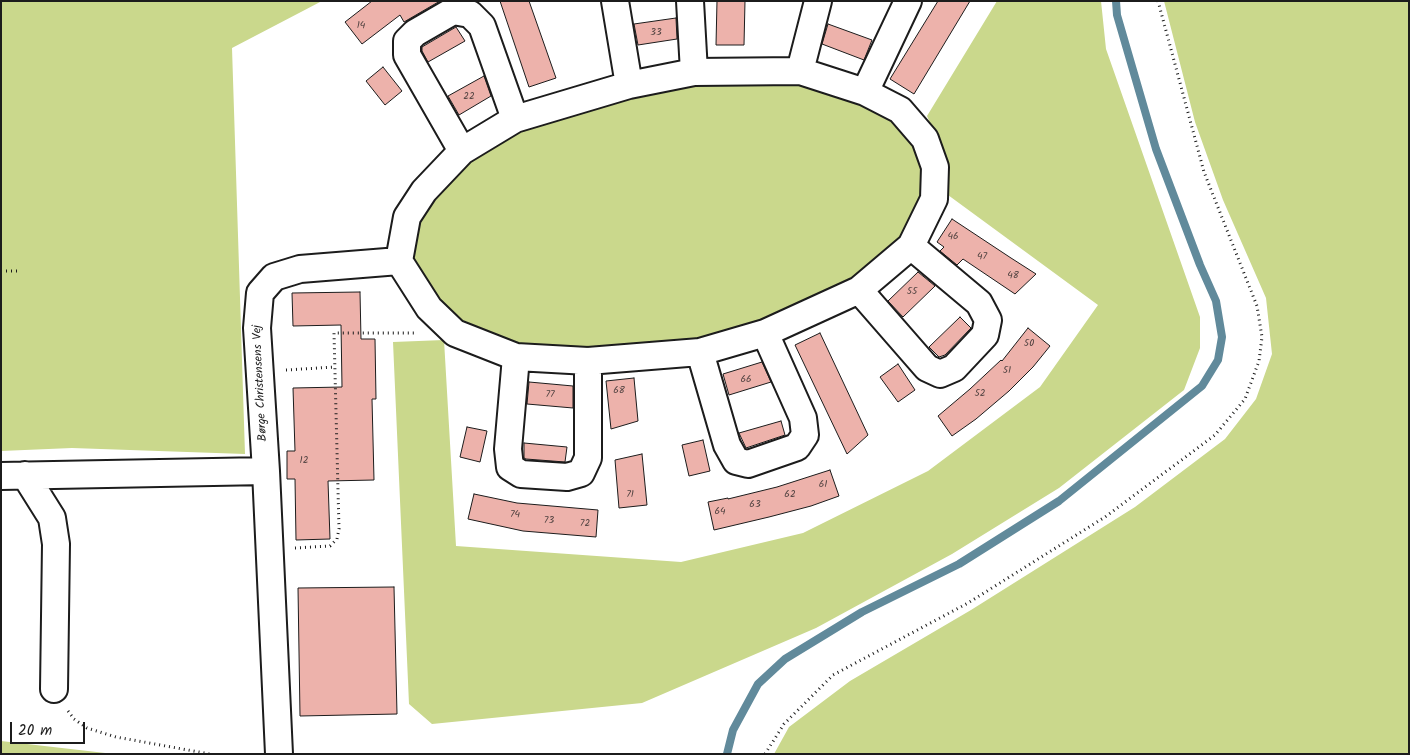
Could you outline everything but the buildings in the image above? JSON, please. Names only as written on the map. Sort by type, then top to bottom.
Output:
[{"type":"street","points":[[616,1],[629,85]]},
{"type":"street","points":[[690,1],[694,72]]},
{"type":"street","points":[[800,71],[818,1]]},
{"type":"street","points":[[865,92],[908,1]]},
{"type":"street","points":[[462,151],[407,55],[407,42],[415,33],[453,11],[470,14],[482,26],[515,119]]},
{"type":"street","points":[[800,71],[865,92],[900,110],[926,139],[935,167],[934,199],[911,246],[859,290],[765,333],[700,352],[588,361],[516,357],[455,333],[429,308],[399,260],[407,217],[424,191],[462,151],[515,119],[629,85],[694,72],[800,71]]},
{"type":"street","points":[[859,290],[926,368],[940,374],[954,368],[985,335],[988,320],[979,303],[911,246]]},
{"type":"street","name":"Børge Christensens Vej","points":[[279,754],[266,471],[257,328],[260,293],[274,277],[300,269],[399,260]]},
{"type":"street","points":[[700,352],[727,446],[736,461],[748,464],[797,447],[805,434],[803,418],[765,333]]},
{"type":"street","points":[[516,357],[508,449],[510,467],[520,474],[557,477],[567,477],[581,473],[588,458],[588,361]]},
{"type":"street","points":[[13,476],[266,471]]},
{"type":"street","points":[[13,476],[52,518],[56,544],[54,689]]},
{"type":"path","points":[[765,754],[784,724],[833,675],[968,603],[1105,517],[1215,435],[1245,399],[1259,361],[1262,337],[1257,306],[1204,172],[1158,1]]},
{"type":"path","points":[[1,271],[18,270]]},
{"type":"path","points":[[270,549],[330,546],[338,539],[334,333],[455,333]]},
{"type":"path","points":[[260,372],[335,367]]},
{"type":"path","points":[[54,689],[74,719],[87,728],[116,737],[210,754]]},
{"type":"green space","points":[[1,1],[322,1],[232,48],[245,454],[72,448],[1,451]]},
{"type":"green space","points":[[997,1],[1101,1],[1106,49],[1200,317],[1200,348],[1184,390],[1059,488],[952,554],[816,628],[642,703],[432,724],[409,704],[393,342],[444,340],[456,546],[681,562],[803,533],[928,471],[1040,387],[1098,305],[948,195],[944,155],[927,116]]},
{"type":"green space","points":[[1164,1],[1409,1],[1409,754],[774,754],[789,727],[850,681],[971,610],[1135,507],[1225,439],[1256,399],[1272,354],[1266,298],[1223,200],[1195,122]]},
{"type":"green space","points":[[798,78],[895,117],[929,169],[905,240],[855,285],[764,326],[697,344],[588,352],[517,346],[459,326],[407,259],[411,223],[466,157],[518,125],[627,90]]},
{"type":"green space","points":[[1,741],[114,754],[1,754]]},
{"type":"waterway","points":[[727,754],[733,730],[758,684],[785,659],[862,612],[959,564],[1059,501],[1202,386],[1218,360],[1222,337],[1216,301],[1200,265],[1156,149],[1117,15],[1116,1]]}]
